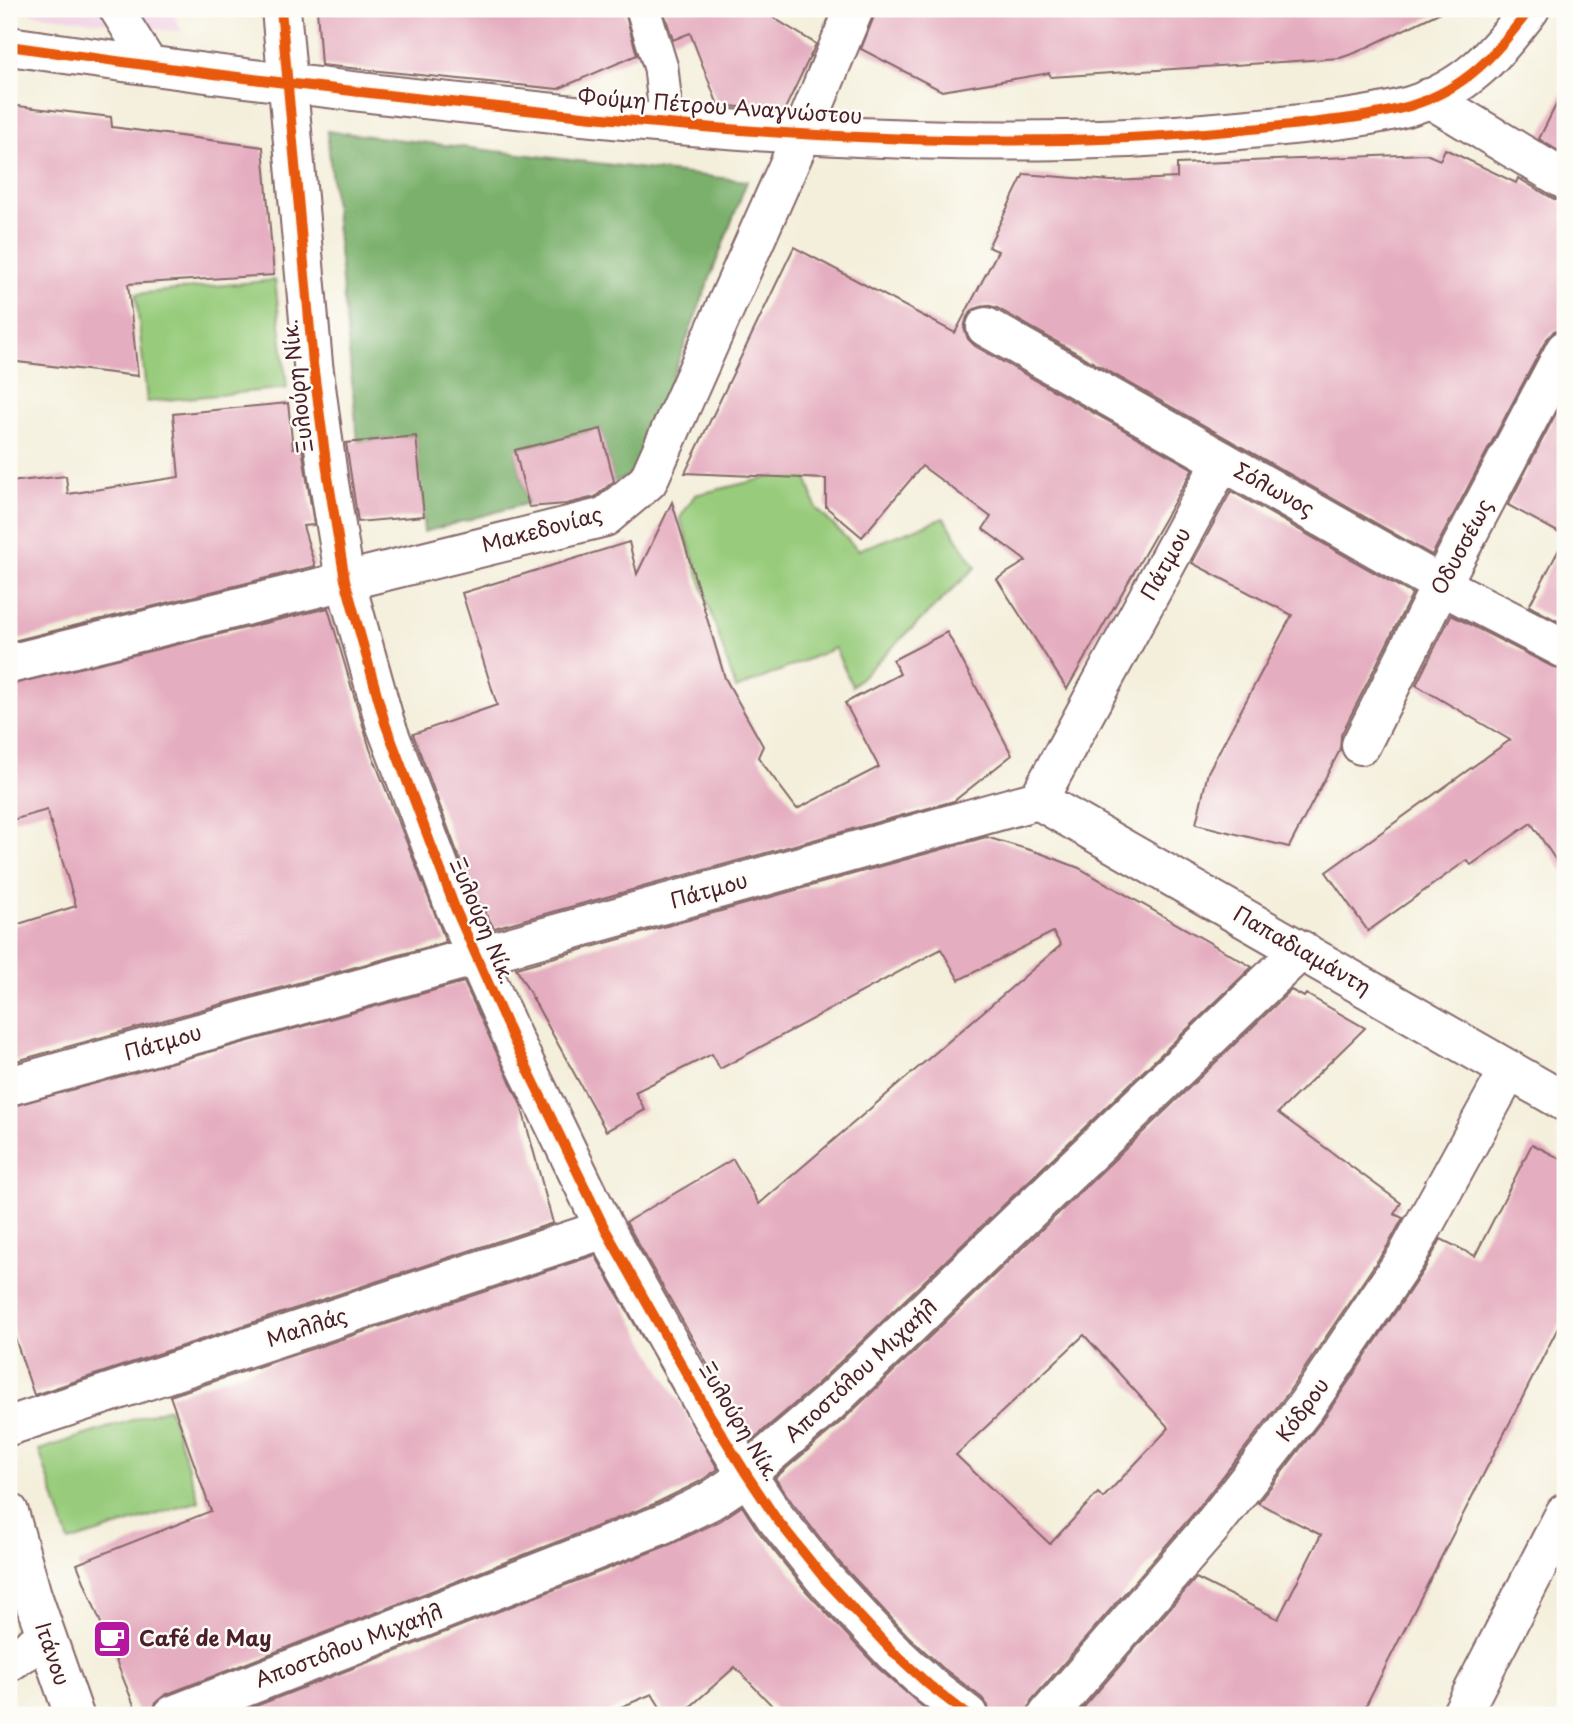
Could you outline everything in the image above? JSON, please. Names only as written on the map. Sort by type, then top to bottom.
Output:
[{"type":"street","name":"Ξυλούρη Νίκ.","points":[[281,9],[313,364],[345,580],[385,723],[455,908],[513,1039],[605,1229],[711,1417],[747,1475],[775,1517],[823,1577],[893,1652],[929,1685],[968,1715]]},
{"type":"street","name":"Μακεδονίας","points":[[9,664],[605,517],[649,481],[802,135],[854,9]]},
{"type":"street","name":"Φούμη Πέτρου Αναγνώστου","points":[[9,46],[289,85],[667,125],[802,135],[1046,141],[1165,136],[1329,121],[1409,106],[1446,90],[1479,68],[1497,52],[1530,9]]},
{"type":"street","points":[[1429,98],[1565,180]]},
{"type":"street","name":"Σόλωνος","points":[[986,327],[1441,584],[1565,649]]},
{"type":"street","name":"Οδυσσέως","points":[[1361,745],[1441,584],[1565,350]]},
{"type":"street","name":"Πάτμου","points":[[9,1086],[1038,800],[1222,461]]},
{"type":"street","name":"Παπαδιαμάντη","points":[[1038,800],[1565,1102]]},
{"type":"street","name":"Αποστόλου Μιχαήλ","points":[[173,1715],[663,1524],[710,1501],[747,1475],[828,1404],[1301,950]]},
{"type":"street","name":"Κόδρου","points":[[1048,1715],[1212,1526],[1306,1406],[1407,1255],[1509,1070]]},
{"type":"street","name":"Μαλλάς","points":[[9,1426],[605,1229]]},
{"type":"street","name":"Ιτάνου","points":[[9,1512],[46,1637],[74,1715]]},
{"type":"street","points":[[1461,1715],[1565,1513]]},
{"type":"street","points":[[9,1662],[46,1637]]},
{"type":"lane","points":[[116,9],[152,67]]},
{"type":"lane","points":[[643,9],[661,68],[667,125]]},
{"type":"shaded area","points":[[172,9],[182,32],[9,11]]},
{"type":"green space","points":[[327,131],[747,181],[640,462],[629,476],[614,482],[601,429],[515,450],[528,503],[424,532],[416,436],[358,442]]},
{"type":"green space","points":[[275,280],[287,388],[147,402],[136,294]]},
{"type":"green space","points":[[804,469],[816,508],[858,550],[944,518],[976,567],[852,686],[835,648],[736,689],[680,518],[695,495]]},
{"type":"green space","points":[[169,1408],[199,1501],[69,1542],[39,1450]]},
{"type":"building","points":[[317,9],[624,9],[637,55],[558,89],[321,65]]},
{"type":"building","points":[[663,9],[759,9],[816,44],[784,111],[718,105],[690,33],[673,40]]},
{"type":"building","points":[[877,9],[1447,9],[1340,58],[1051,77],[1049,73],[942,91],[861,49]]},
{"type":"building","points":[[1565,87],[1565,155],[1539,139]]},
{"type":"building","points":[[9,105],[111,117],[112,127],[263,147],[274,275],[128,284],[138,376],[9,361]]},
{"type":"building","points":[[1445,149],[1516,183],[1518,178],[1554,199],[1565,202],[1565,328],[1554,331],[1546,340],[1432,555],[997,308],[987,305],[974,309],[967,317],[964,328],[968,339],[975,346],[1193,469],[1067,689],[997,579],[1026,561],[983,529],[991,517],[922,466],[862,537],[826,507],[826,479],[685,473],[794,247],[955,333],[998,251],[988,247],[1024,174],[1112,181],[1177,178],[1177,164],[1426,154],[1440,160]]},
{"type":"building","points":[[1565,396],[1565,536],[1508,505]]},
{"type":"building","points":[[288,403],[293,448],[302,447],[314,525],[303,526],[315,566],[9,642],[9,482],[66,476],[68,494],[179,477],[173,414]]},
{"type":"building","points":[[601,429],[614,481],[595,497],[566,504],[529,507],[515,450]]},
{"type":"building","points":[[416,436],[424,516],[358,522],[346,443]]},
{"type":"building","points":[[1231,491],[1412,594],[1341,735],[1340,750],[1289,847],[1196,824],[1208,772],[1292,615],[1192,563]]},
{"type":"building","points":[[672,502],[725,678],[763,746],[758,757],[797,809],[879,767],[845,703],[900,674],[893,660],[947,632],[1012,755],[954,801],[494,928],[480,903],[477,904],[475,900],[413,734],[497,705],[462,593],[629,542],[637,574]]},
{"type":"building","points":[[1565,538],[1565,625],[1529,606]]},
{"type":"building","points":[[328,608],[370,749],[446,942],[9,1063],[9,927],[76,906],[47,810],[9,821],[9,685]]},
{"type":"building","points":[[1451,615],[1565,671],[1565,874],[1531,823],[1471,865],[1467,860],[1368,931],[1326,872],[1510,740],[1416,685]]},
{"type":"building","points":[[986,837],[1079,868],[1252,967],[813,1388],[751,1441],[626,1222],[733,1159],[759,1204],[1061,945],[1053,932],[959,980],[941,949],[720,1069],[712,1054],[635,1092],[645,1110],[606,1131],[516,968]]},
{"type":"building","points":[[464,982],[521,1105],[553,1223],[34,1395],[9,1320],[9,1107]]},
{"type":"building","points":[[1291,990],[1304,997],[1306,994],[1365,1028],[1278,1113],[1401,1203],[1394,1214],[1403,1218],[1388,1245],[1288,1393],[1195,1512],[1031,1701],[1027,1715],[989,1715],[988,1706],[982,1698],[908,1636],[840,1563],[775,1478],[843,1420]],"holes":[[[1084,1335],[1169,1428],[1103,1498],[1098,1493],[1050,1544],[956,1455]]]},
{"type":"building","points":[[1532,1144],[1565,1161],[1565,1314],[1361,1715],[1077,1715],[1196,1578],[1278,1619],[1321,1535],[1258,1503],[1324,1418],[1425,1268],[1441,1239],[1475,1256]]},
{"type":"building","points":[[595,1255],[718,1469],[699,1482],[654,1504],[165,1695],[156,1702],[152,1715],[138,1715],[77,1564],[211,1511],[170,1396]]},
{"type":"building","points":[[742,1506],[758,1531],[807,1592],[878,1668],[932,1715],[781,1715],[735,1667],[681,1715],[665,1715],[652,1694],[602,1715],[233,1715],[671,1544],[720,1521]]},
{"type":"cycle path","points":[[281,9],[313,364],[345,580],[385,723],[455,908],[513,1039],[605,1229],[711,1417],[747,1475],[775,1517],[823,1577],[893,1652],[929,1685],[968,1715]]},
{"type":"cycle path","points":[[9,46],[320,87],[663,124],[896,139],[1051,140],[1150,137],[1258,128],[1356,117],[1410,106],[1430,99],[1464,80],[1492,55],[1530,9]]},
{"type":"place","name":"Café de May","points":[[112,1639]]}]
